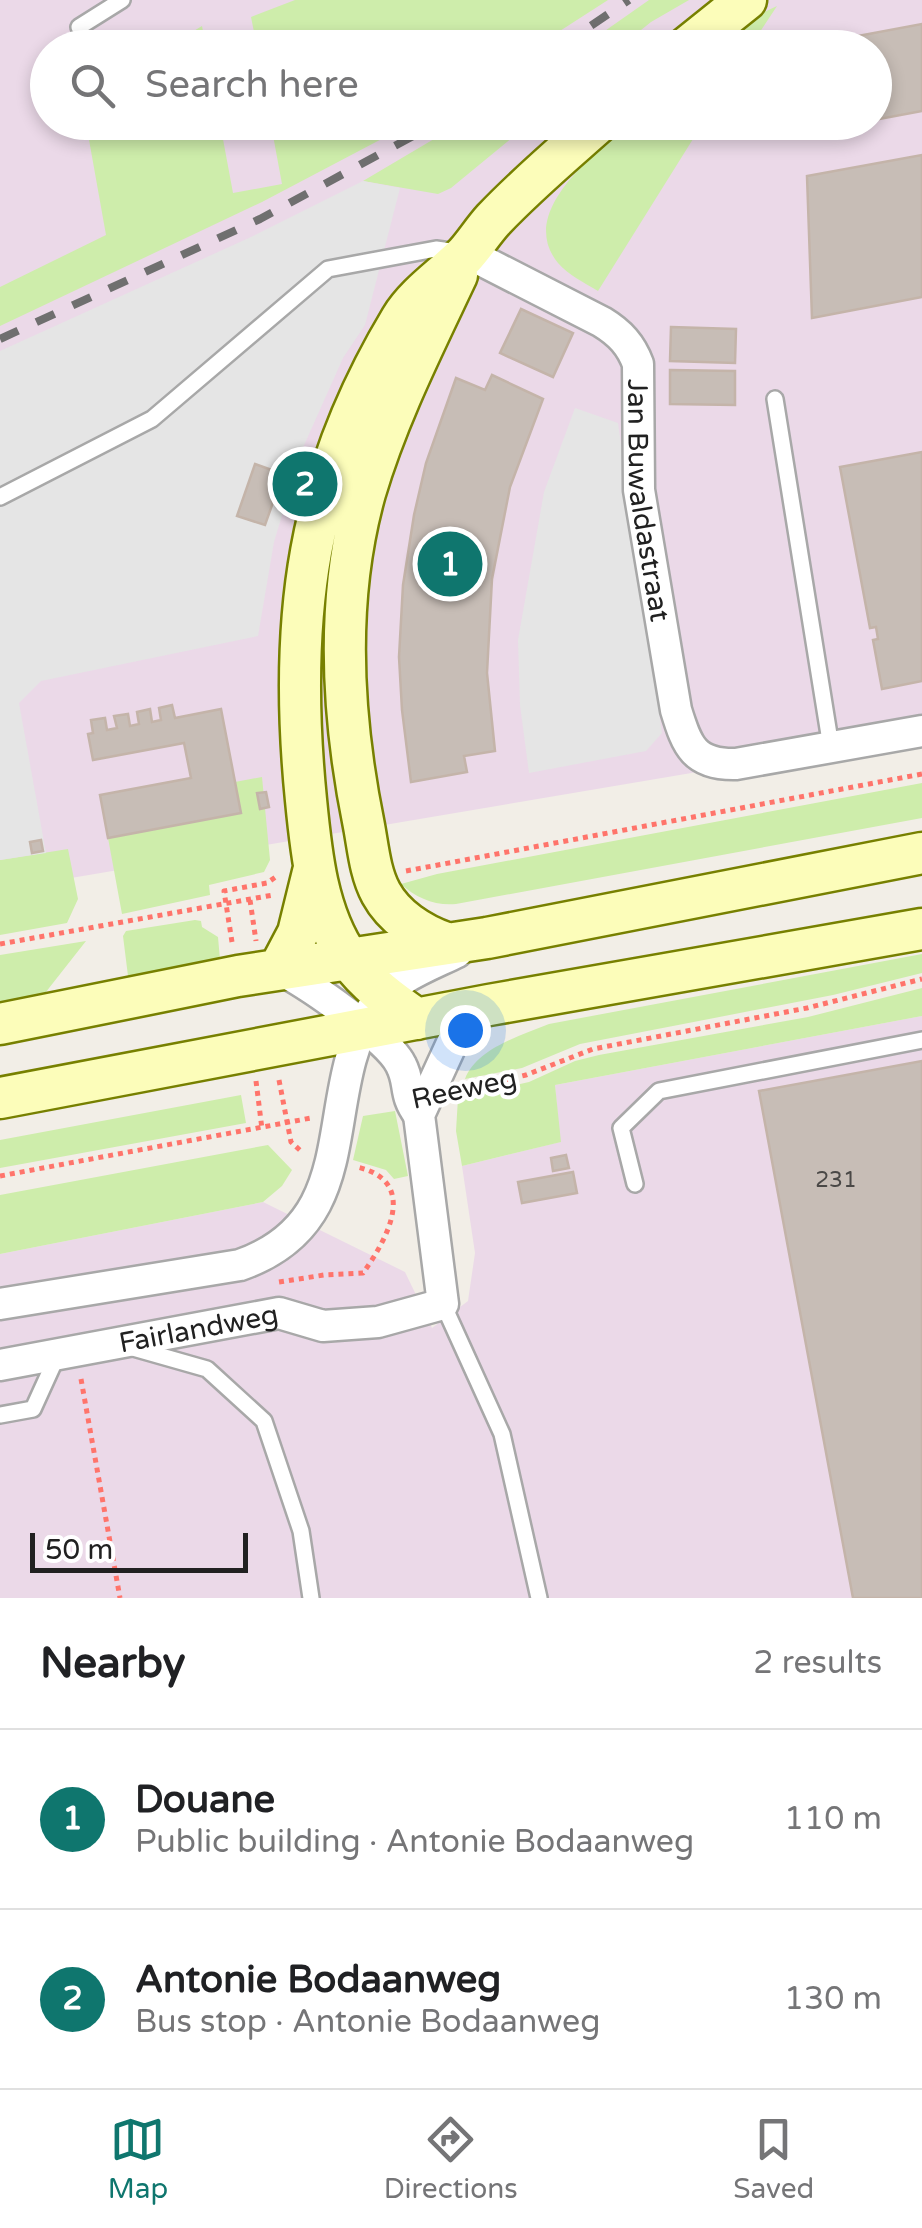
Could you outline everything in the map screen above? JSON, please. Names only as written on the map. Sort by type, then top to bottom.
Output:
[{"type":"street","points":[[708,30],[746,0]]},
{"type":"street","points":[[416,1019],[348,958],[312,876],[301,750],[300,615],[316,523],[328,478],[356,405],[403,315],[467,253],[528,184],[578,140]]},
{"type":"street","points":[[446,942],[428,937],[404,919],[381,893],[374,877],[361,809],[346,666],[349,584],[365,493],[394,414],[467,253]]},
{"type":"street","name":"Jan Buwaldastraat","points":[[467,253],[602,322],[622,336],[635,355],[639,490],[676,710],[685,738],[696,755],[720,764],[831,747]]},
{"type":"street","points":[[831,747],[922,731]]},
{"type":"street","points":[[0,1024],[280,969],[487,938],[922,853]]},
{"type":"street","points":[[280,969],[298,933],[312,876]]},
{"type":"street","points":[[0,1098],[489,1004],[922,929]]},
{"type":"street","points":[[364,1028],[375,1005],[414,973],[487,938]]},
{"type":"street","points":[[280,969],[310,985],[364,1028],[402,1065],[408,1100],[423,1106]]},
{"type":"street","points":[[443,1304],[423,1106],[453,1041],[489,1004]]},
{"type":"street","name":"Fairlandweg","points":[[0,1304],[130,1280],[219,1270],[275,1251],[294,1236],[317,1202],[364,1028]]},
{"type":"street","points":[[310,1038],[327,1049],[348,1078]]},
{"type":"street","name":"Fairlandweg","points":[[0,1365],[279,1313],[324,1326],[378,1322],[443,1304]]},
{"type":"lane","points":[[79,27],[122,0]]},
{"type":"lane","points":[[0,498],[152,419],[328,268],[436,249],[467,253]]},
{"type":"lane","points":[[775,399],[831,747]]},
{"type":"lane","points":[[636,1184],[621,1128],[658,1091],[922,1040]]},
{"type":"lane","points":[[443,1304],[502,1434],[540,1598]]},
{"type":"lane","points":[[110,1344],[150,1351],[207,1369],[264,1421],[300,1531],[311,1598]]},
{"type":"lane","points":[[0,1415],[33,1409],[58,1354]]},
{"type":"path","points":[[374,877],[922,774]]},
{"type":"path","points":[[0,944],[312,876]]},
{"type":"path","name":"Reeweg","points":[[423,1106],[526,1075],[594,1049],[806,1008],[922,979]]},
{"type":"path","points":[[0,1176],[341,1113]]},
{"type":"shaded area","points":[[0,0],[922,0],[922,734],[0,890]]},
{"type":"shaded area","points":[[363,181],[400,188],[365,325],[343,358],[301,452],[274,542],[258,636],[41,681],[19,703],[46,853],[0,860],[0,351],[251,237]]},
{"type":"shaded area","points":[[575,408],[618,423],[662,733],[646,751],[529,773],[520,705],[518,640],[544,492]]},
{"type":"shaded area","points":[[922,1016],[922,1598],[0,1598],[0,1254],[263,1202],[405,1272],[432,1328],[468,1301],[475,1253],[462,1166],[560,1142],[555,1085]]},
{"type":"green space","points":[[295,0],[608,0],[561,30],[254,30],[251,17]]},
{"type":"green space","points":[[649,0],[689,0],[641,30],[606,30]]},
{"type":"green space","points":[[777,6],[761,30],[741,30]]},
{"type":"green space","points":[[89,140],[223,140],[233,193],[282,184],[274,140],[380,140],[262,202],[0,326],[0,287],[106,235]]},
{"type":"green space","points":[[432,140],[509,140],[451,188],[438,194],[363,181]]},
{"type":"green space","points":[[610,140],[692,140],[598,291],[558,263],[548,244],[547,224],[553,204],[566,185]]},
{"type":"green space","points":[[262,777],[270,860],[264,872],[209,885],[210,895],[122,914],[108,838],[240,813],[235,782]]},
{"type":"green space","points":[[922,783],[922,818],[456,904],[426,900],[401,884],[437,874]]},
{"type":"green space","points":[[68,849],[78,899],[67,923],[0,935],[0,860]]},
{"type":"green space","points":[[195,920],[218,937],[220,960],[131,980],[123,936],[126,931]]},
{"type":"green space","points":[[86,941],[42,997],[0,1004],[0,955]]},
{"type":"green space","points":[[922,954],[922,973],[833,995],[580,1044],[522,1068],[465,1079],[489,1051],[549,1024]]},
{"type":"green space","points":[[922,988],[922,1016],[555,1085],[561,1142],[462,1166],[456,1131],[458,1098],[529,1082],[575,1061],[599,1055],[808,1017]]},
{"type":"green space","points":[[241,1095],[246,1123],[0,1168],[0,1140]]},
{"type":"green space","points":[[395,1111],[408,1176],[394,1179],[386,1170],[353,1160],[363,1116]]},
{"type":"green space","points":[[268,1145],[292,1170],[282,1186],[263,1202],[0,1254],[0,1195]]},
{"type":"building","points":[[922,24],[922,111],[892,117],[890,30]]},
{"type":"building","points":[[922,155],[922,297],[812,318],[807,176]]},
{"type":"building","points":[[521,309],[573,333],[553,377],[500,353]]},
{"type":"building","points":[[671,327],[736,329],[735,363],[670,361]]},
{"type":"building","points":[[670,370],[735,371],[735,405],[670,404]]},
{"type":"building","points":[[492,375],[543,399],[510,487],[492,579],[487,673],[495,751],[464,756],[467,772],[411,782],[399,657],[403,585],[414,515],[426,463],[456,378],[485,390]]},
{"type":"building","points":[[922,452],[922,681],[882,689],[873,640],[878,639],[876,627],[870,628],[840,467]]},
{"type":"building","points":[[255,464],[283,474],[265,525],[237,516]]},
{"type":"building","points":[[172,705],[175,718],[221,709],[241,813],[108,838],[100,795],[191,778],[184,743],[93,760],[88,734],[93,733],[91,720],[105,718],[107,730],[117,728],[114,716],[128,714],[130,726],[139,724],[137,712],[150,709],[152,722],[161,720],[159,708]]},
{"type":"building","points":[[266,792],[269,807],[260,809],[257,793]]},
{"type":"building","points":[[41,840],[43,851],[32,853],[30,842]]},
{"type":"building","points":[[922,1061],[922,1598],[853,1598],[759,1091]]},
{"type":"building","points":[[566,1155],[569,1168],[553,1171],[551,1158]]},
{"type":"building","points":[[573,1172],[577,1193],[522,1203],[518,1182]]},
{"type":"railway","points":[[585,30],[629,0]]},
{"type":"railway","points":[[0,339],[260,219],[406,140]]},
{"type":"place","name":"Antonie Bodaanweg","points":[[305,484]]},
{"type":"place","name":"Douane","points":[[450,564]]}]
